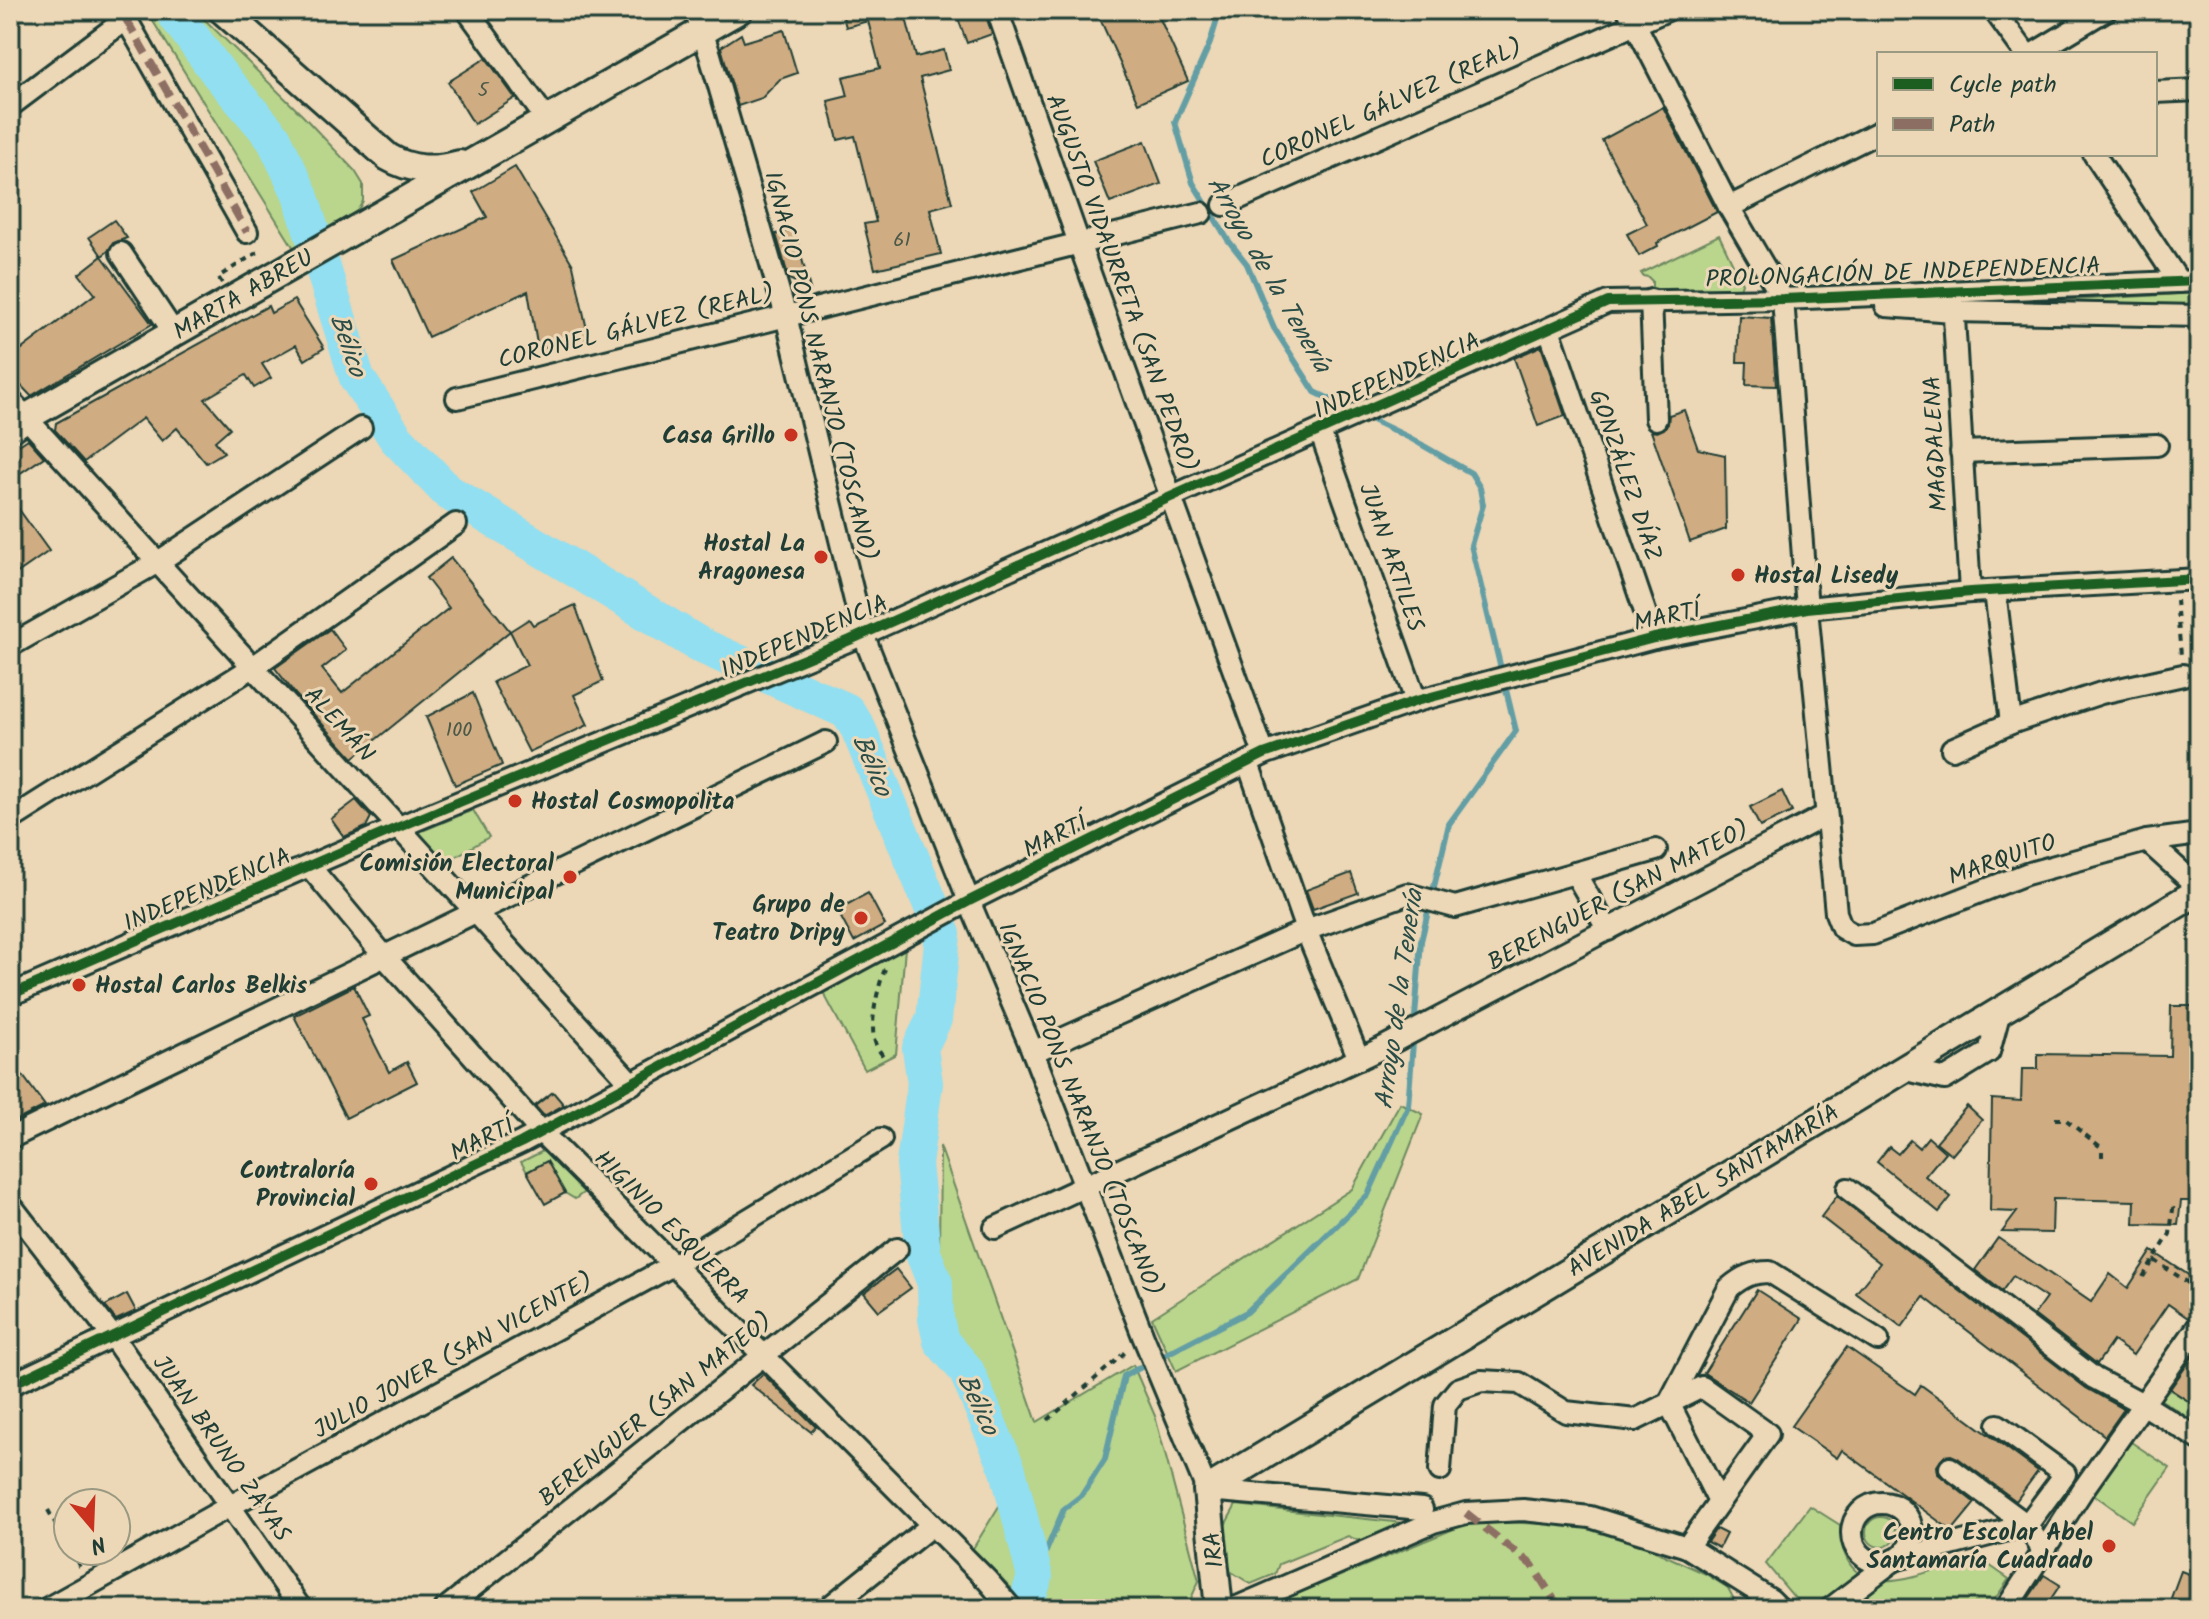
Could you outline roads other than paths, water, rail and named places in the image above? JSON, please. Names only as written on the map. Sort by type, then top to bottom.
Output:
[{"type":"main road","points":[[222,10],[388,157],[401,165],[418,169],[441,169],[478,159],[547,120],[699,20],[739,10]]},
{"type":"main road","name":"MARTA ABREU","points":[[16,416],[174,333],[478,159]]},
{"type":"main road","name":"AVENIDA ABEL SANTAMARÍA","points":[[1207,1490],[2199,890]]},
{"type":"main road","name":"1RA","points":[[1207,1490],[1219,1609]]},
{"type":"street","points":[[467,10],[547,120]]},
{"type":"street","name":"AUGUSTO VIDAURRETA (SAN PEDRO)","points":[[997,10],[1171,497],[1256,758],[1306,930],[1369,1055]]},
{"type":"street","name":"CORONEL GÁLVEZ (REAL)","points":[[1224,205],[1632,17],[1667,10]]},
{"type":"street","points":[[1994,10],[2025,52]]},
{"type":"street","points":[[2036,52],[2106,10]]},
{"type":"street","points":[[1632,17],[1729,207],[1783,299],[1826,815]]},
{"type":"street","points":[[10,106],[126,19],[247,232]]},
{"type":"street","name":"IGNACIO PONS NARANJO (TOSCANO)","points":[[699,20],[786,316],[856,637],[962,904],[1033,1052],[1143,1336],[1207,1490]]},
{"type":"street","points":[[2157,92],[2199,90]]},
{"type":"street","points":[[1729,207],[1877,133]]},
{"type":"street","points":[[2095,156],[2189,282]]},
{"type":"street","name":"CORONEL GÁLVEZ (REAL)","points":[[457,398],[1201,213]]},
{"type":"street","points":[[121,253],[174,333]]},
{"type":"street","name":"PROLONGACIÓN DE INDEPENDENCIA","points":[[1953,302],[2189,282]]},
{"type":"street","name":"PROLONGACIÓN DE INDEPENDENCIA","points":[[1608,302],[1783,299],[1953,302],[2199,316]]},
{"type":"street","points":[[1651,300],[1656,419]]},
{"type":"street","name":"INDEPENDENCIA","points":[[10,995],[399,827],[856,637],[1608,302]]},
{"type":"street","name":"MAGDALENA","points":[[1953,302],[1970,592]]},
{"type":"street","name":"GONZÁLEZ DÍAZ","points":[[1549,329],[1654,638]]},
{"type":"street","name":"ALEMÁN","points":[[16,416],[158,562],[632,1084]]},
{"type":"street","name":"JUAN ARTILES","points":[[1329,427],[1416,701]]},
{"type":"street","points":[[10,646],[158,562],[361,428]]},
{"type":"street","points":[[1961,452],[2157,445]]},
{"type":"street","points":[[10,820],[253,667],[456,524]]},
{"type":"street","name":"MARTÍ","points":[[10,1385],[541,1132],[962,904],[1256,758],[1416,701],[1654,638],[1807,608],[1970,592],[2199,579]]},
{"type":"street","points":[[1995,591],[2011,723]]},
{"type":"street","points":[[1952,749],[2011,723],[2101,693],[2183,675]]},
{"type":"street","points":[[10,1138],[826,742]]},
{"type":"street","name":"MARQUITO","points":[[1826,815],[1836,913],[1842,928],[1854,935],[1873,934],[2026,874],[2147,841],[2199,834]]},
{"type":"street","name":"BERENGUER (SAN MATEO)","points":[[1369,1055],[1826,815]]},
{"type":"street","points":[[2147,841],[2199,890]]},
{"type":"street","points":[[1033,1052],[1306,930],[1407,894],[1455,907],[1656,850]]},
{"type":"street","name":"HIGINIO ESQUERRA","points":[[310,867],[384,956],[541,1132],[987,1580],[1012,1609]]},
{"type":"street","points":[[1575,873],[1608,930]]},
{"type":"street","points":[[995,1228],[1369,1055]]},
{"type":"street","name":"JULIO JOVER (SAN VICENTE)","points":[[46,1609],[673,1265],[881,1139]]},
{"type":"street","points":[[1848,1189],[2094,1378],[2199,1439]]},
{"type":"street","name":"JUAN BRUNO ZAYAS","points":[[10,1204],[113,1337],[301,1609]]},
{"type":"street","name":"BERENGUER (SAN MATEO)","points":[[445,1609],[897,1249]]},
{"type":"street","points":[[1669,1403],[1729,1288],[1740,1278],[1755,1272],[1770,1272],[1878,1340]]},
{"type":"street","points":[[2006,1609],[2084,1488],[2199,1325]]},
{"type":"street","points":[[1440,1470],[1445,1405],[1458,1389],[1481,1381],[1519,1383],[1566,1412],[1635,1420],[1702,1387],[1768,1434],[1687,1547]]},
{"type":"street","points":[[1669,1403],[1719,1502]]},
{"type":"street","points":[[1830,1609],[1894,1560],[2027,1525],[2065,1474],[1998,1425]]},
{"type":"street","points":[[1950,1468],[2027,1525],[2043,1551]]},
{"type":"street","points":[[1207,1490],[1422,1509]]},
{"type":"street","points":[[1233,1609],[1433,1522],[1466,1513],[1523,1510],[1590,1517],[1687,1547],[1772,1606]]},
{"type":"street","points":[[827,1609],[932,1525]]},
{"type":"waterway","name":"Bélico","points":[[172,10],[219,74],[273,137],[300,194],[357,378],[396,438],[448,492],[700,645],[847,711],[858,728],[943,934],[934,1019],[920,1048],[925,1083],[914,1164],[923,1253],[935,1283],[936,1319],[941,1341],[966,1370],[1008,1470],[1035,1577],[1024,1609]]},
{"type":"waterway","name":"Arroyo de la Tenería","points":[[1220,10],[1210,43],[1175,122],[1193,183],[1228,240],[1247,264],[1274,328],[1315,392],[1352,410]]},
{"type":"waterway","name":"Arroyo de la Tenería","points":[[1035,1577],[1064,1509],[1082,1495],[1105,1459],[1124,1376],[1247,1312],[1368,1195],[1408,1106],[1421,941],[1449,824],[1516,731],[1471,545],[1483,505],[1480,488],[1471,473],[1366,417]]},
{"type":"place","name":"Casa Grillo","points":[[791,435]]},
{"type":"place","name":"Hostal La Aragonesa","points":[[821,557]]},
{"type":"place","name":"Hostal Lisedy","points":[[1738,575]]},
{"type":"place","name":"Hostal Cosmopolita","points":[[515,801]]},
{"type":"place","name":"Comisión Electoral Municipal","points":[[570,877]]},
{"type":"place","name":"Grupo de Teatro Dripy","points":[[861,918]]},
{"type":"place","name":"Hostal Carlos Belkis","points":[[79,985]]},
{"type":"place","name":"Contraloría Provincial","points":[[371,1184]]},
{"type":"place","name":"Centro Escolar Abel Santamaría Cuadrado","points":[[2109,1546]]}]
